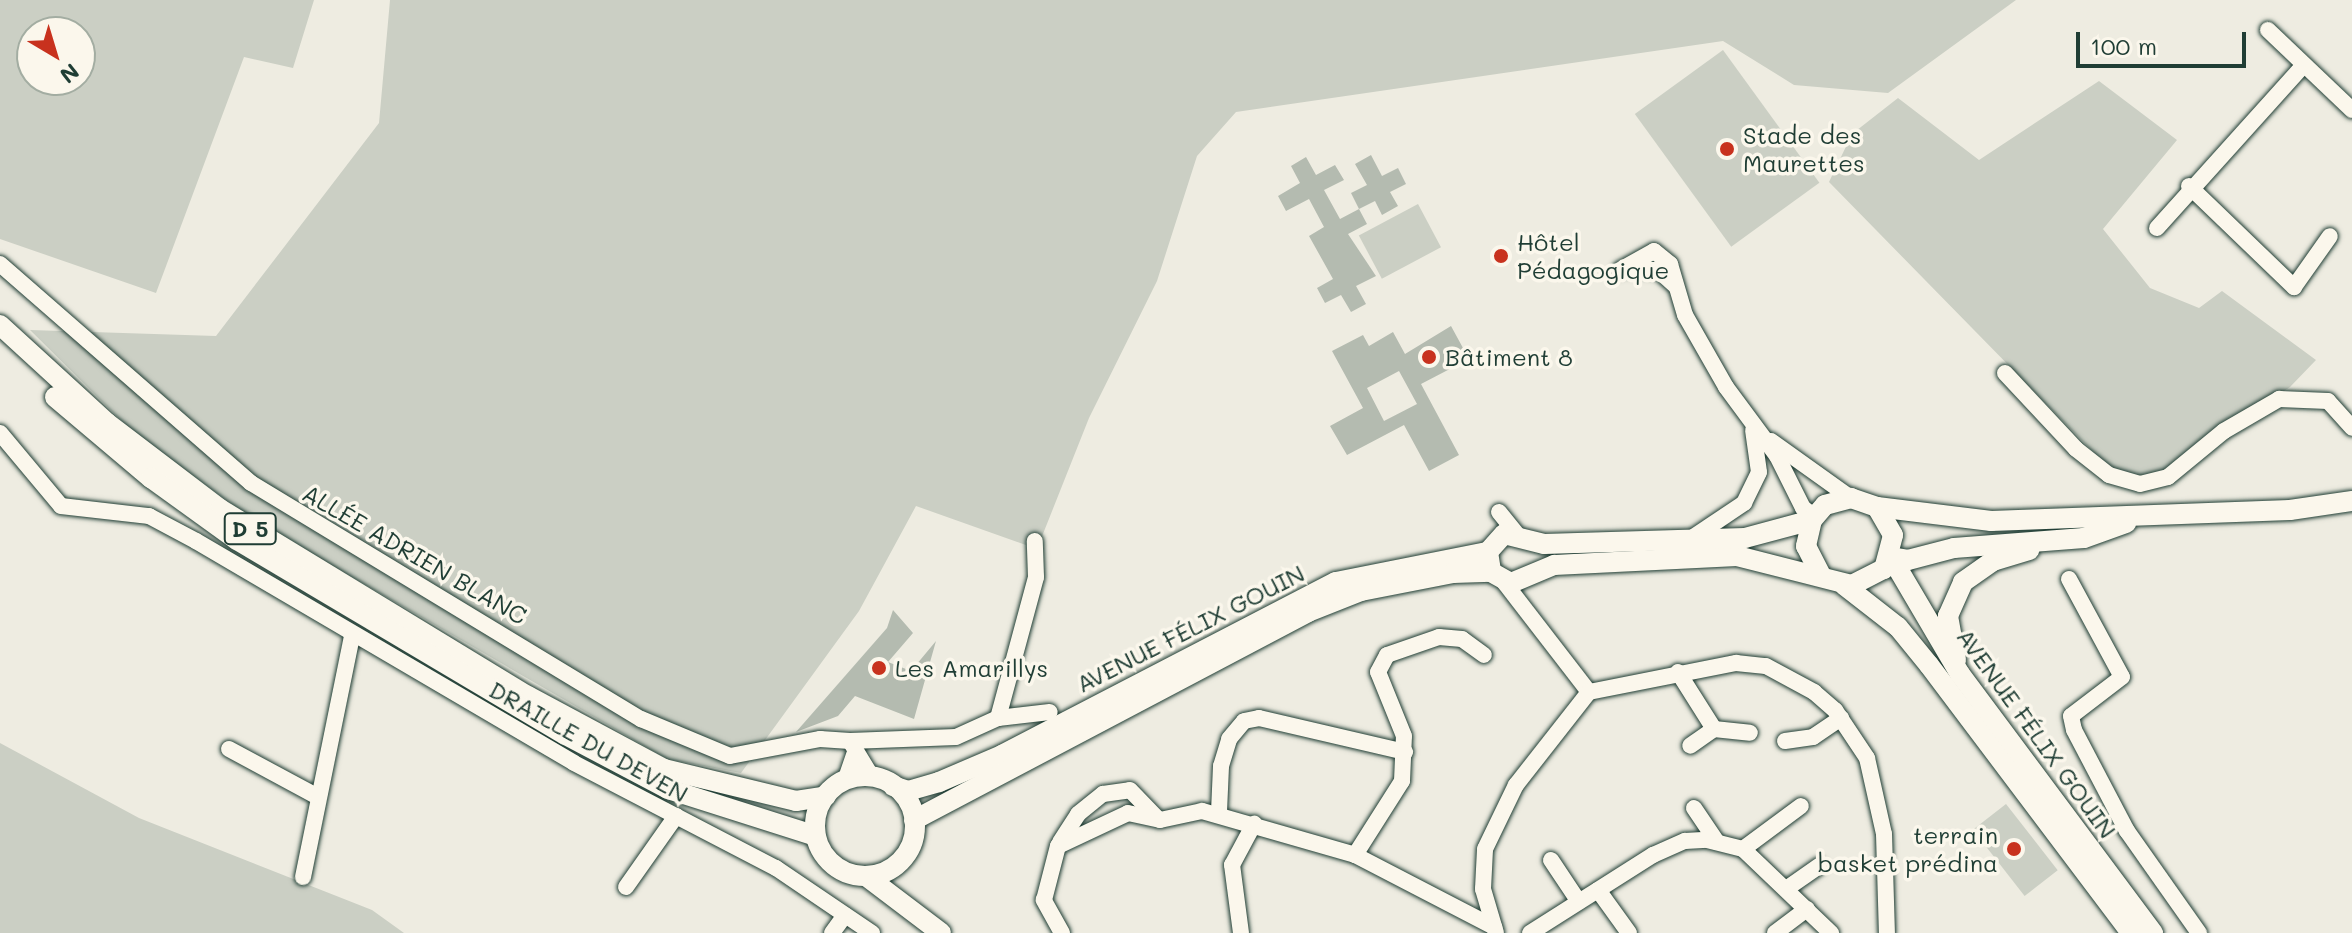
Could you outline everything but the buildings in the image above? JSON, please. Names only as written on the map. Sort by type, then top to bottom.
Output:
[{"type":"main road","name":"D 5","points":[[0,325],[107,423],[220,509],[600,737],[664,769],[711,782],[796,801],[826,796]]},
{"type":"main road","name":"D 5","points":[[0,344],[151,478],[290,575],[622,768],[816,836]]},
{"type":"main road","points":[[1851,498],[1877,507],[1991,521],[2153,517],[2352,501]]},
{"type":"main road","name":"AVENUE FÉLIX GOUIN","points":[[893,786],[908,791],[939,782],[1002,755],[1336,582],[1510,559],[1745,538],[1813,518],[1825,505],[1851,498]]},
{"type":"main road","name":"AVENUE FÉLIX GOUIN","points":[[1877,507],[1891,527],[1891,557],[1960,674],[2153,933]]},
{"type":"main road","points":[[1960,674],[1948,616],[1963,582],[1993,561],[2056,541],[2153,517]]},
{"type":"main road","points":[[1813,518],[1806,546],[1821,575]]},
{"type":"main road","points":[[1844,585],[1873,579],[1891,557],[2056,541]]},
{"type":"main road","name":"AVENUE FÉLIX GOUIN","points":[[914,820],[1308,612],[1361,591],[1510,559],[1554,565],[1737,556],[1821,575],[1844,585],[1898,627],[2131,933]]},
{"type":"main road","points":[[921,915],[906,884],[904,857],[914,820],[893,786],[872,777],[845,781],[826,796],[816,836],[833,865],[866,876],[941,933]]},
{"type":"main road","points":[[866,876],[887,871],[904,857]]},
{"type":"street","points":[[2268,30],[2302,67],[2352,110]]},
{"type":"street","points":[[2157,228],[2189,186],[2302,67]]},
{"type":"street","points":[[2189,186],[2294,287],[2330,236]]},
{"type":"street","name":"ALLÉE ADRIEN BLANC","points":[[0,264],[251,483],[641,719],[730,756],[820,739],[852,748],[956,737],[998,718],[1050,712]]},
{"type":"street","points":[[1677,287],[1685,315],[1813,518]]},
{"type":"street","points":[[2005,373],[2076,449],[2109,475],[2140,484],[2168,477],[2224,431],[2279,399],[2328,401],[2352,428]]},
{"type":"street","points":[[1752,424],[1851,498]]},
{"type":"street","points":[[1683,542],[1730,518],[1744,503],[1759,472],[1752,424]]},
{"type":"street","name":"DRAILLE DU DEVEN","points":[[0,433],[61,506],[149,516],[281,591],[352,636],[776,868],[872,933]]},
{"type":"street","points":[[998,718],[1036,577],[1035,541]]},
{"type":"street","points":[[1510,559],[1523,601],[1589,692]]},
{"type":"street","points":[[2069,579],[2122,677],[2071,716],[2074,730],[2127,831],[2199,933]]},
{"type":"street","points":[[303,877],[352,636]]},
{"type":"street","points":[[1355,855],[1386,814],[1402,781],[1405,752],[1378,672],[1387,655],[1439,637],[1462,639],[1484,655]]},
{"type":"street","points":[[1495,930],[1483,889],[1485,849],[1498,814],[1589,692],[1736,663],[1766,666],[1814,692],[1841,718],[1875,783],[1887,933]]},
{"type":"street","points":[[1678,672],[1714,729]]},
{"type":"street","points":[[1219,812],[1221,766],[1229,739],[1244,721],[1259,718],[1405,752]]},
{"type":"street","points":[[1785,741],[1813,737],[1841,718]]},
{"type":"street","points":[[1690,746],[1714,729],[1750,733]]},
{"type":"street","points":[[852,748],[872,777]]},
{"type":"street","points":[[845,781],[852,748]]},
{"type":"street","points":[[229,749],[318,797]]},
{"type":"street","points":[[1062,933],[1044,900],[1058,846],[1078,814],[1103,794],[1130,790],[1160,820]]},
{"type":"street","points":[[1743,849],[1801,806]]},
{"type":"street","points":[[1694,808],[1717,842]]},
{"type":"street","points":[[1058,846],[1128,813],[1160,820],[1219,812],[1355,855],[1495,930]]},
{"type":"street","points":[[626,887],[676,816]]},
{"type":"street","points":[[1241,933],[1232,865],[1254,824]]},
{"type":"street","points":[[1530,933],[1685,841],[1717,842],[1743,849],[1831,933]]},
{"type":"street","points":[[1551,860],[1579,902]]},
{"type":"street","points":[[1786,889],[1819,866]]},
{"type":"street","points":[[1598,890],[1629,933]]},
{"type":"street","points":[[1775,933],[1807,909]]},
{"type":"street","points":[[832,933],[845,915]]},
{"type":"shaded area","points":[[0,0],[314,0],[293,68],[244,57],[156,293],[0,239]]},
{"type":"shaded area","points":[[390,0],[2016,0],[1888,93],[1794,85],[1723,41],[1236,112],[1197,156],[1157,281],[1089,418],[1037,549],[916,506],[859,611],[741,773],[667,759],[255,521],[132,431],[30,330],[216,336],[379,123]]},
{"type":"shaded area","name":"Stade des Maurettes","points":[[1723,50],[1819,183],[1731,247],[1635,114]]},
{"type":"shaded area","points":[[2099,81],[2177,140],[2103,229],[2150,288],[2199,308],[2222,291],[2316,360],[2290,387],[2154,477],[2113,472],[1829,182],[1852,134],[1898,98],[1979,160]]},
{"type":"shaded area","points":[[1418,204],[1441,247],[1382,279],[1359,235]]},
{"type":"shaded area","points":[[0,743],[139,818],[372,910],[404,933],[0,933]]},
{"type":"shaded area","name":"terrain basket prédina","points":[[2006,804],[2058,870],[2025,896],[1973,830]]},
{"type":"place","name":"Stade des Maurettes","points":[[1727,149]]},
{"type":"place","name":"Hôtel Pédagogique","points":[[1501,256]]},
{"type":"place","name":"Bâtiment 8","points":[[1429,357]]},
{"type":"place","name":"Les Amarillys","points":[[879,668]]},
{"type":"place","name":"terrain basket prédina","points":[[2014,849]]}]
